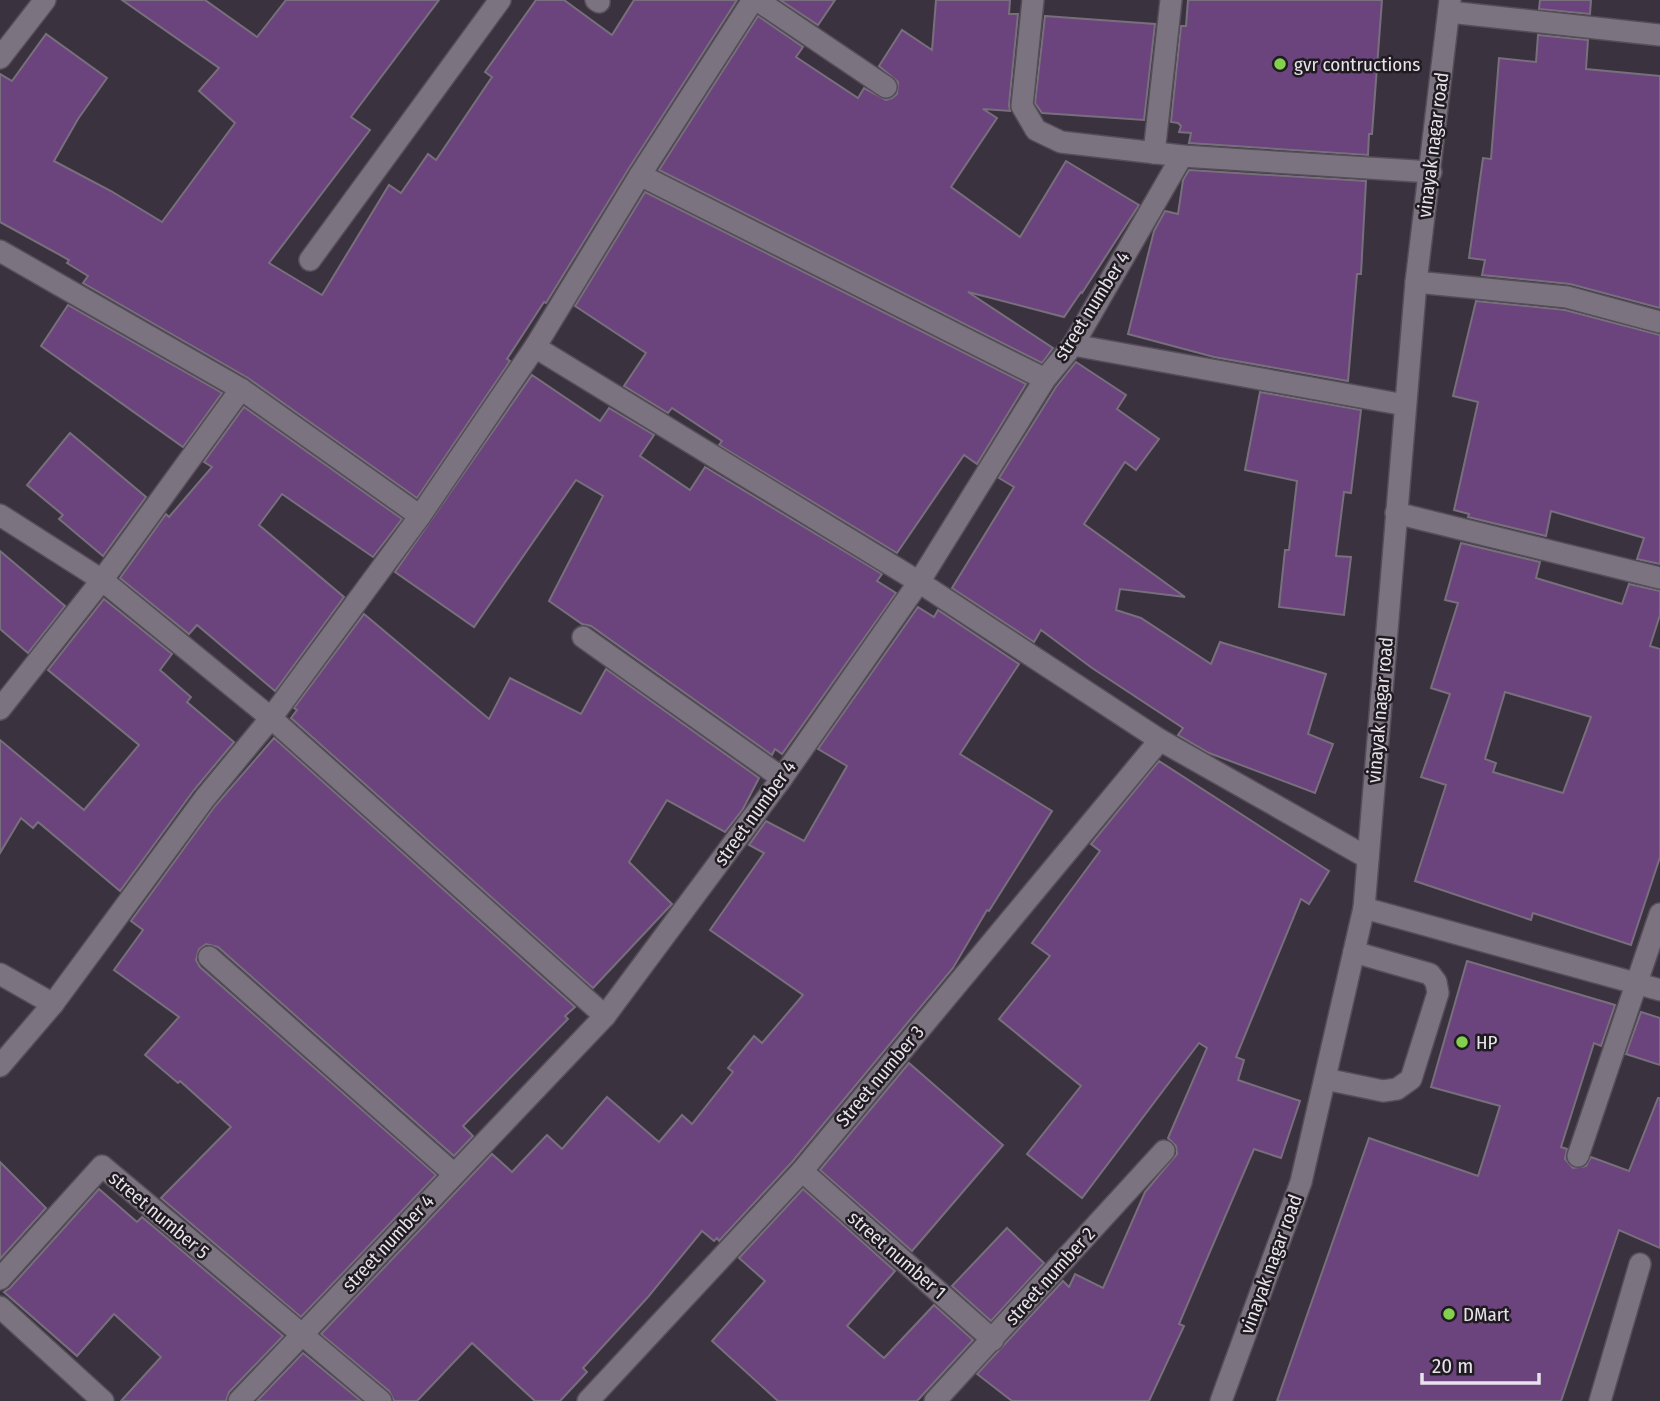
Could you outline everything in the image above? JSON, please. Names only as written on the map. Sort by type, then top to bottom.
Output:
[{"type":"street","points":[[0,58],[45,0]]},
{"type":"street","points":[[310,260],[500,0]]},
{"type":"street","points":[[0,1066],[53,1004],[205,798],[271,718],[420,516],[535,347],[640,175],[755,0],[886,87]]},
{"type":"street","points":[[1033,0],[1022,106],[1036,130],[1061,142],[1182,156],[1431,172]]},
{"type":"street","points":[[1154,153],[1171,0]]},
{"type":"street","points":[[1449,6],[1660,35]]},
{"type":"street","name":"vinayak nagar road","points":[[1220,1401],[1301,1182],[1364,908],[1416,282],[1449,6]]},
{"type":"street","name":"street number 4","points":[[239,1401],[605,1016],[782,778],[919,582],[1045,379],[1073,345],[1182,156]]},
{"type":"street","points":[[640,175],[1045,379]]},
{"type":"street","points":[[0,251],[241,389],[420,516]]},
{"type":"street","points":[[1416,282],[1567,297],[1660,322]]},
{"type":"street","points":[[1073,345],[1405,405]]},
{"type":"street","points":[[535,347],[919,582],[1160,740],[1368,858]]},
{"type":"street","points":[[0,709],[102,580],[241,389]]},
{"type":"street","points":[[1396,513],[1660,578]]},
{"type":"street","points":[[0,515],[102,580],[271,718],[605,1016]]},
{"type":"street","points":[[583,637],[782,778]]},
{"type":"street","name":"Street number 3","points":[[588,1401],[802,1171],[1160,740]]},
{"type":"street","points":[[1364,908],[1660,990]]},
{"type":"street","points":[[1578,1156],[1660,914]]},
{"type":"street","points":[[1325,1079],[1382,1091],[1397,1089],[1411,1079],[1438,993],[1436,982],[1430,974],[1354,952]]},
{"type":"street","points":[[209,957],[453,1173]]},
{"type":"street","points":[[0,974],[53,1004]]},
{"type":"street","name":"street number 2","points":[[935,1401],[1164,1151]]},
{"type":"street","name":"street number 5","points":[[0,1279],[102,1166],[301,1335]]},
{"type":"street","name":"street number 1","points":[[802,1171],[993,1340]]},
{"type":"street","points":[[1600,1401],[1640,1264]]},
{"type":"street","points":[[0,1307],[103,1401]]},
{"type":"street","points":[[301,1335],[381,1401]]},
{"type":"building","points":[[122,0],[205,0],[257,37],[286,0],[439,0],[351,117],[370,130],[269,263],[322,295],[389,185],[401,193],[428,154],[436,160],[492,77],[485,72],[536,0],[564,0],[612,35],[634,0],[737,0],[546,303],[544,302],[507,359],[510,361],[417,498],[248,378],[83,283],[88,276],[67,263],[69,260],[0,222],[0,74],[12,81],[46,34],[107,78],[78,119],[54,161],[162,222],[235,123],[199,91],[219,68]]},
{"type":"building","points":[[780,0],[835,0],[818,25]]},
{"type":"building","points":[[936,0],[1010,0],[1009,14],[1018,14],[1010,111],[983,109],[997,118],[951,187],[1020,237],[1066,161],[1139,205],[1064,317],[968,292],[1053,348],[1042,363],[659,170],[758,16],[803,47],[796,57],[858,98],[864,88],[886,100],[897,94],[898,82],[879,66],[902,30],[932,50]]},
{"type":"building","name":"gvr contructions","points":[[1188,0],[1382,0],[1368,155],[1189,143],[1191,133],[1179,132],[1181,126],[1171,122],[1181,26],[1186,26]]},
{"type":"building","points":[[1540,0],[1591,0],[1590,14],[1539,9]]},
{"type":"building","points":[[1045,16],[1155,24],[1144,120],[1042,113],[1035,103]]},
{"type":"building","points":[[1538,35],[1588,40],[1586,69],[1660,76],[1660,308],[1570,284],[1482,275],[1485,260],[1469,258],[1483,158],[1491,159],[1499,58],[1536,62]]},
{"type":"building","points":[[1189,170],[1366,181],[1361,274],[1357,274],[1348,381],[1214,357],[1128,334],[1154,231],[1165,211],[1178,214],[1183,180]]},
{"type":"building","points":[[645,192],[1026,384],[977,464],[964,455],[897,553],[719,445],[722,441],[672,408],[668,413],[624,386],[646,353],[575,306]]},
{"type":"building","points":[[1476,301],[1565,310],[1660,335],[1660,564],[1637,559],[1644,538],[1551,511],[1546,536],[1468,517],[1469,514],[1454,510],[1478,402],[1453,396]]},
{"type":"building","points":[[68,305],[222,393],[183,447],[41,346]]},
{"type":"building","points":[[1076,362],[1126,395],[1117,409],[1159,439],[1136,470],[1125,462],[1084,524],[1185,597],[1120,589],[1116,610],[1141,618],[1211,664],[1220,642],[1326,674],[1308,734],[1333,744],[1315,793],[1209,753],[1178,735],[1183,728],[1092,668],[1041,630],[1034,642],[952,588],[1014,487],[999,478],[1056,387]]},
{"type":"building","points":[[532,375],[600,421],[609,408],[654,435],[640,456],[690,490],[705,467],[882,574],[877,581],[896,593],[782,754],[775,749],[772,755],[591,626],[582,624],[549,601],[603,496],[576,480],[474,627],[395,572]]},
{"type":"building","points":[[1260,392],[1361,410],[1351,493],[1344,492],[1336,556],[1351,557],[1344,615],[1279,607],[1285,550],[1289,550],[1297,481],[1245,470]]},
{"type":"building","points":[[244,407],[402,519],[373,557],[282,494],[259,525],[344,597],[275,691],[197,625],[189,634],[120,578],[166,514],[169,517],[212,467],[204,462]]},
{"type":"building","points":[[70,433],[146,497],[103,556],[59,519],[63,515],[27,485]]},
{"type":"building","points":[[1461,543],[1540,562],[1536,578],[1622,604],[1629,584],[1660,591],[1660,615],[1650,646],[1660,649],[1660,857],[1631,945],[1533,913],[1531,920],[1415,881],[1446,785],[1421,777],[1450,694],[1431,688],[1458,603],[1445,600]],"holes":[[[1505,692],[1591,717],[1563,793],[1493,772],[1496,763],[1485,759]]]},
{"type":"building","points":[[0,551],[65,606],[28,653],[0,629]]},
{"type":"building","points":[[104,599],[172,654],[160,670],[191,697],[187,702],[234,742],[194,790],[120,891],[38,822],[33,828],[21,818],[0,853],[0,740],[84,810],[139,745],[48,670]]},
{"type":"building","points":[[918,607],[934,617],[938,610],[1019,664],[960,754],[1052,811],[989,911],[987,910],[953,968],[792,1162],[719,1241],[717,1238],[714,1241],[702,1231],[648,1297],[583,1368],[587,1372],[560,1401],[535,1401],[472,1343],[417,1401],[394,1401],[389,1391],[321,1334],[492,1154],[512,1172],[547,1135],[562,1149],[607,1097],[659,1142],[682,1115],[692,1124],[733,1072],[728,1068],[754,1036],[762,1043],[803,995],[710,930],[764,853],[749,845],[766,821],[804,841],[847,766],[818,749]]},
{"type":"building","points":[[364,614],[489,719],[510,678],[581,714],[606,669],[759,778],[743,809],[725,832],[667,800],[629,862],[672,904],[593,988],[291,718],[297,710],[294,708]]},
{"type":"building","points":[[274,738],[575,1007],[565,1016],[568,1019],[463,1126],[473,1136],[454,1156],[218,947],[206,944],[199,949],[196,960],[200,967],[436,1175],[301,1317],[161,1198],[231,1127],[180,1081],[178,1083],[145,1055],[179,1017],[114,970],[143,930],[131,921],[215,806]]},
{"type":"building","points":[[1159,761],[1329,871],[1309,904],[1301,899],[1236,1057],[1244,1060],[1238,1080],[1300,1101],[1281,1158],[1254,1149],[1179,1324],[1184,1326],[1149,1401],[1012,1401],[977,1374],[1063,1281],[1069,1287],[1075,1274],[1103,1288],[1145,1192],[1177,1154],[1176,1146],[1168,1138],[1207,1048],[1199,1043],[1082,1198],[1027,1154],[1081,1086],[999,1019],[1050,956],[1032,943],[1100,851],[1091,844]]},
{"type":"building","name":"DMart","points":[[1467,961],[1615,1005],[1601,1046],[1594,1043],[1561,1147],[1567,1149],[1565,1159],[1573,1168],[1586,1166],[1591,1157],[1629,1171],[1660,1098],[1660,1248],[1619,1230],[1561,1401],[1277,1401],[1369,1138],[1478,1176],[1500,1106],[1431,1087]]},
{"type":"building","points":[[1641,1012],[1660,1018],[1660,1065],[1626,1054]]},
{"type":"building","points":[[909,1063],[1003,1145],[912,1251],[820,1170]]},
{"type":"building","points":[[0,1162],[46,1208],[0,1259]]},
{"type":"building","points":[[99,1189],[137,1222],[142,1217],[283,1336],[229,1392],[226,1401],[121,1401],[161,1357],[114,1314],[77,1356],[4,1292]]},
{"type":"building","points":[[803,1189],[895,1271],[847,1326],[884,1358],[934,1305],[973,1340],[917,1401],[778,1401],[712,1341],[765,1281],[739,1258]]},
{"type":"building","points":[[1007,1228],[1044,1263],[991,1321],[952,1286]]},
{"type":"building","points":[[303,1353],[361,1401],[257,1401]]},
{"type":"place","name":"gvr contructions","points":[[1280,64]]},
{"type":"place","name":"HP","points":[[1462,1042]]},
{"type":"place","name":"DMart","points":[[1449,1314]]}]
